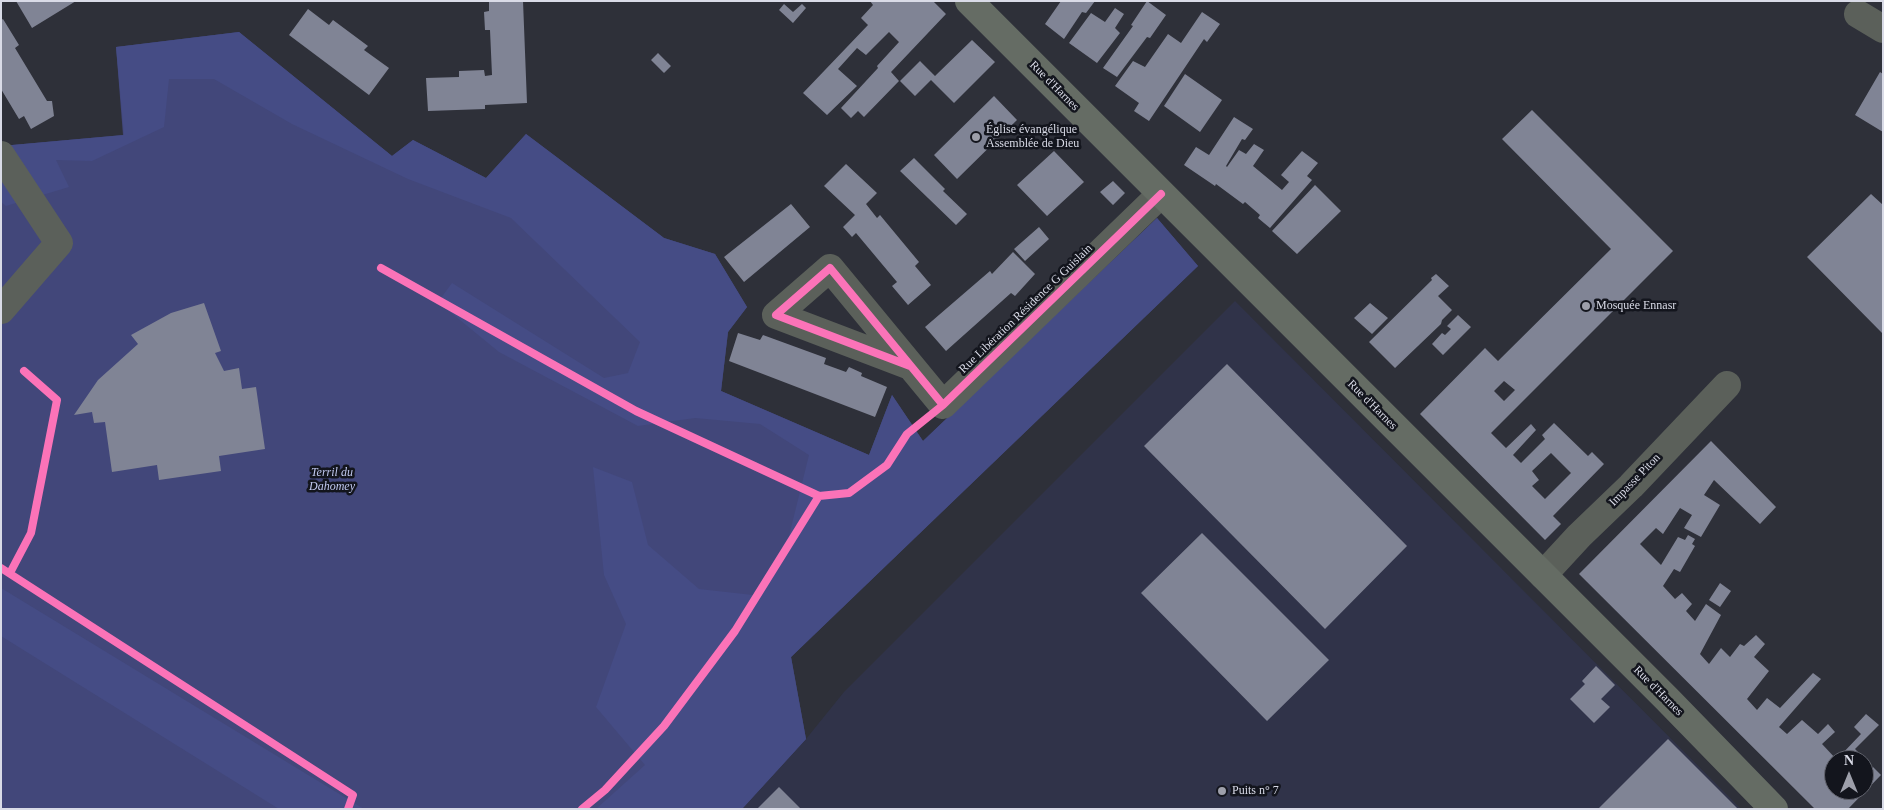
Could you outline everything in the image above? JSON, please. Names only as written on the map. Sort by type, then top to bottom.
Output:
[{"type":"main road","name":"Rue d'Harnes","points":[[969,1],[1543,575],[1774,809]]},
{"type":"street","points":[[1858,14],[1883,29]]},
{"type":"street","points":[[1,154],[59,243],[3,308]]},
{"type":"street","name":"Rue Libération Résidence G Guislain","points":[[910,366],[942,405],[1161,194]]},
{"type":"street","name":"Impasse Piton","points":[[1543,575],[1727,385]]},
{"type":"shaded area","points":[[239,32],[392,156],[413,140],[486,178],[526,134],[664,238],[715,254],[747,307],[728,332],[721,391],[869,455],[892,395],[923,441],[1157,218],[1198,266],[791,657],[806,739],[742,809],[596,809],[645,765],[596,707],[626,624],[604,575],[593,467],[632,482],[648,545],[699,589],[753,595],[789,536],[809,455],[760,424],[695,418],[638,426],[499,352],[438,302],[452,283],[604,378],[628,373],[640,342],[511,218],[408,179],[292,124],[214,79],[169,79],[164,127],[92,161],[56,160],[69,187],[6,206],[1,202],[1,146],[124,135],[116,47]]},
{"type":"shaded area","points":[[1235,301],[1741,809],[742,809],[806,739],[844,692]]},
{"type":"shaded area","points":[[1,588],[364,809],[279,809],[1,636]]},
{"type":"green space","name":"Terril du Dahomey","points":[[239,32],[392,156],[413,140],[486,178],[526,134],[664,238],[715,254],[747,307],[728,332],[721,391],[869,455],[892,395],[923,441],[1157,218],[1198,266],[791,657],[806,739],[742,809],[1,809],[1,146],[123,135],[116,47]]},
{"type":"building","points":[[16,1],[76,1],[32,28]]},
{"type":"building","points":[[489,1],[523,1],[527,103],[485,105],[485,109],[428,111],[426,78],[459,77],[459,71],[484,70],[485,76],[492,75],[490,30],[485,30],[484,12],[489,11]]},
{"type":"building","points":[[870,1],[933,1],[946,14],[891,72],[899,81],[864,117],[858,111],[851,118],[841,108],[899,42],[889,32],[866,55],[857,48],[838,69],[857,86],[827,115],[803,93],[868,25],[861,18],[873,5]]},
{"type":"building","points":[[1061,1],[1095,1],[1086,13],[1082,12],[1064,39],[1045,24]]},
{"type":"building","points":[[1147,1],[1166,15],[1150,38],[1147,37],[1117,77],[1103,68],[1133,26],[1131,25]]},
{"type":"building","points":[[784,4],[793,12],[802,4],[806,8],[793,23],[779,10]]},
{"type":"building","points":[[1115,8],[1124,14],[1115,28],[1120,33],[1097,63],[1069,43],[1091,13],[1105,22]]},
{"type":"building","points":[[308,9],[329,25],[333,20],[368,46],[364,50],[389,68],[369,95],[289,35]]},
{"type":"building","points":[[1202,12],[1220,24],[1207,42],[1204,39],[1149,121],[1134,111],[1139,103],[1115,86],[1133,61],[1145,67],[1168,34],[1181,43]]},
{"type":"building","points":[[3,19],[19,45],[15,48],[47,101],[52,101],[54,116],[31,129],[24,116],[19,119],[1,89],[1,20]]},
{"type":"building","points":[[972,40],[995,62],[954,103],[931,80],[915,96],[900,81],[920,61],[935,76]]},
{"type":"building","points":[[658,53],[671,66],[664,73],[651,60]]},
{"type":"building","points":[[1880,72],[1883,74],[1883,132],[1855,115]]},
{"type":"building","points":[[1185,74],[1222,100],[1200,132],[1164,106]]},
{"type":"building","name":"Église évangélique Assemblée de Dieu","points":[[994,96],[1017,120],[957,179],[934,155]]},
{"type":"building","name":"Mosquée Ennasr","points":[[1532,110],[1673,251],[1491,433],[1506,448],[1531,424],[1536,430],[1513,455],[1521,463],[1545,439],[1542,435],[1554,423],[1588,456],[1592,452],[1604,464],[1553,516],[1561,524],[1545,540],[1420,414],[1485,348],[1498,361],[1611,249],[1502,139]],"holes":[[[1504,381],[1515,390],[1504,401],[1494,391]],[[1551,453],[1571,473],[1545,499],[1532,486],[1539,480],[1532,471]]]},
{"type":"building","points":[[1234,117],[1253,129],[1245,140],[1242,139],[1227,167],[1239,150],[1246,154],[1254,144],[1264,150],[1253,166],[1282,190],[1289,182],[1281,175],[1302,151],[1318,163],[1307,176],[1312,180],[1270,228],[1258,218],[1260,215],[1245,202],[1243,204],[1216,184],[1215,186],[1184,165],[1196,147],[1209,155]]},
{"type":"building","points":[[1054,151],[1084,182],[1047,216],[1017,185]]},
{"type":"building","points":[[914,158],[945,189],[943,191],[967,214],[956,225],[900,171]]},
{"type":"building","points":[[846,164],[877,193],[866,204],[877,218],[880,215],[919,262],[915,266],[931,285],[908,305],[892,286],[897,282],[856,233],[852,237],[843,227],[855,215],[824,186]]},
{"type":"building","points":[[1113,181],[1125,193],[1113,205],[1100,192]]},
{"type":"building","points":[[1315,185],[1341,211],[1297,254],[1272,231]]},
{"type":"building","points":[[1871,194],[1883,205],[1883,334],[1807,257]]},
{"type":"building","points":[[791,204],[810,227],[744,282],[724,257]]},
{"type":"building","points":[[1039,227],[1049,239],[1025,261],[1014,249]]},
{"type":"building","points":[[1013,252],[1035,274],[1015,296],[1011,293],[946,351],[925,327],[990,271],[992,274]]},
{"type":"building","points":[[1436,274],[1449,286],[1438,296],[1452,310],[1442,320],[1441,324],[1395,368],[1369,342]]},
{"type":"building","points":[[204,303],[221,351],[215,353],[224,371],[239,368],[242,389],[256,387],[265,449],[219,456],[221,471],[159,480],[157,465],[112,472],[105,422],[94,423],[92,412],[74,415],[98,380],[138,344],[131,335],[171,313]]},
{"type":"building","points":[[1370,303],[1388,318],[1372,334],[1354,318]]},
{"type":"building","points":[[1458,315],[1471,327],[1443,355],[1432,344],[1442,333],[1445,335],[1451,329],[1447,326]]},
{"type":"building","points":[[738,333],[760,340],[763,335],[826,358],[824,364],[846,372],[849,367],[862,373],[861,376],[887,387],[875,417],[729,361]]},
{"type":"building","points":[[1227,364],[1407,546],[1325,629],[1144,446]]},
{"type":"building","points":[[1711,441],[1776,507],[1760,524],[1714,480],[1704,495],[1720,505],[1701,537],[1684,528],[1692,515],[1680,508],[1663,534],[1656,528],[1640,544],[1661,565],[1678,537],[1685,540],[1688,535],[1695,539],[1692,544],[1695,546],[1680,572],[1674,569],[1663,586],[1675,599],[1682,593],[1692,604],[1686,611],[1695,621],[1706,604],[1721,615],[1700,654],[1709,664],[1721,648],[1730,657],[1740,644],[1744,646],[1756,635],[1765,644],[1754,657],[1769,671],[1747,699],[1757,710],[1767,698],[1780,708],[1813,673],[1821,679],[1779,727],[1787,734],[1802,720],[1818,734],[1828,724],[1835,732],[1822,744],[1828,750],[1824,750],[1824,800],[1857,800],[1848,809],[1815,809],[1579,574]]},
{"type":"building","points":[[1202,533],[1329,660],[1267,721],[1141,593]]},
{"type":"building","points":[[1720,583],[1731,591],[1720,607],[1709,600]]},
{"type":"building","points":[[1596,666],[1615,685],[1601,699],[1610,707],[1594,723],[1570,699],[1585,684],[1582,681]]},
{"type":"building","points":[[1866,714],[1879,725],[1856,750],[1846,750],[1861,734],[1854,727]]},
{"type":"building","points":[[1668,739],[1738,809],[1598,809]]},
{"type":"building","points":[[1874,768],[1881,775],[1874,782]]},
{"type":"building","points":[[779,787],[801,809],[757,809]]},
{"type":"cycle path","points":[[910,366],[776,315],[830,268],[943,405],[1161,194]]},
{"type":"cycle path","points":[[381,268],[636,411],[819,496],[849,493],[887,465],[907,434],[943,405]]},
{"type":"cycle path","points":[[10,573],[31,533],[57,400],[24,371]]},
{"type":"cycle path","points":[[582,809],[605,790],[664,726],[735,631],[819,496]]},
{"type":"cycle path","points":[[1,568],[353,795],[348,809]]},
{"type":"place","name":"Église évangélique Assemblée de Dieu","points":[[976,137]]},
{"type":"place","name":"Mosquée Ennasr","points":[[1586,306]]},
{"type":"place","name":"Puits n° 7","points":[[1222,791]]}]
